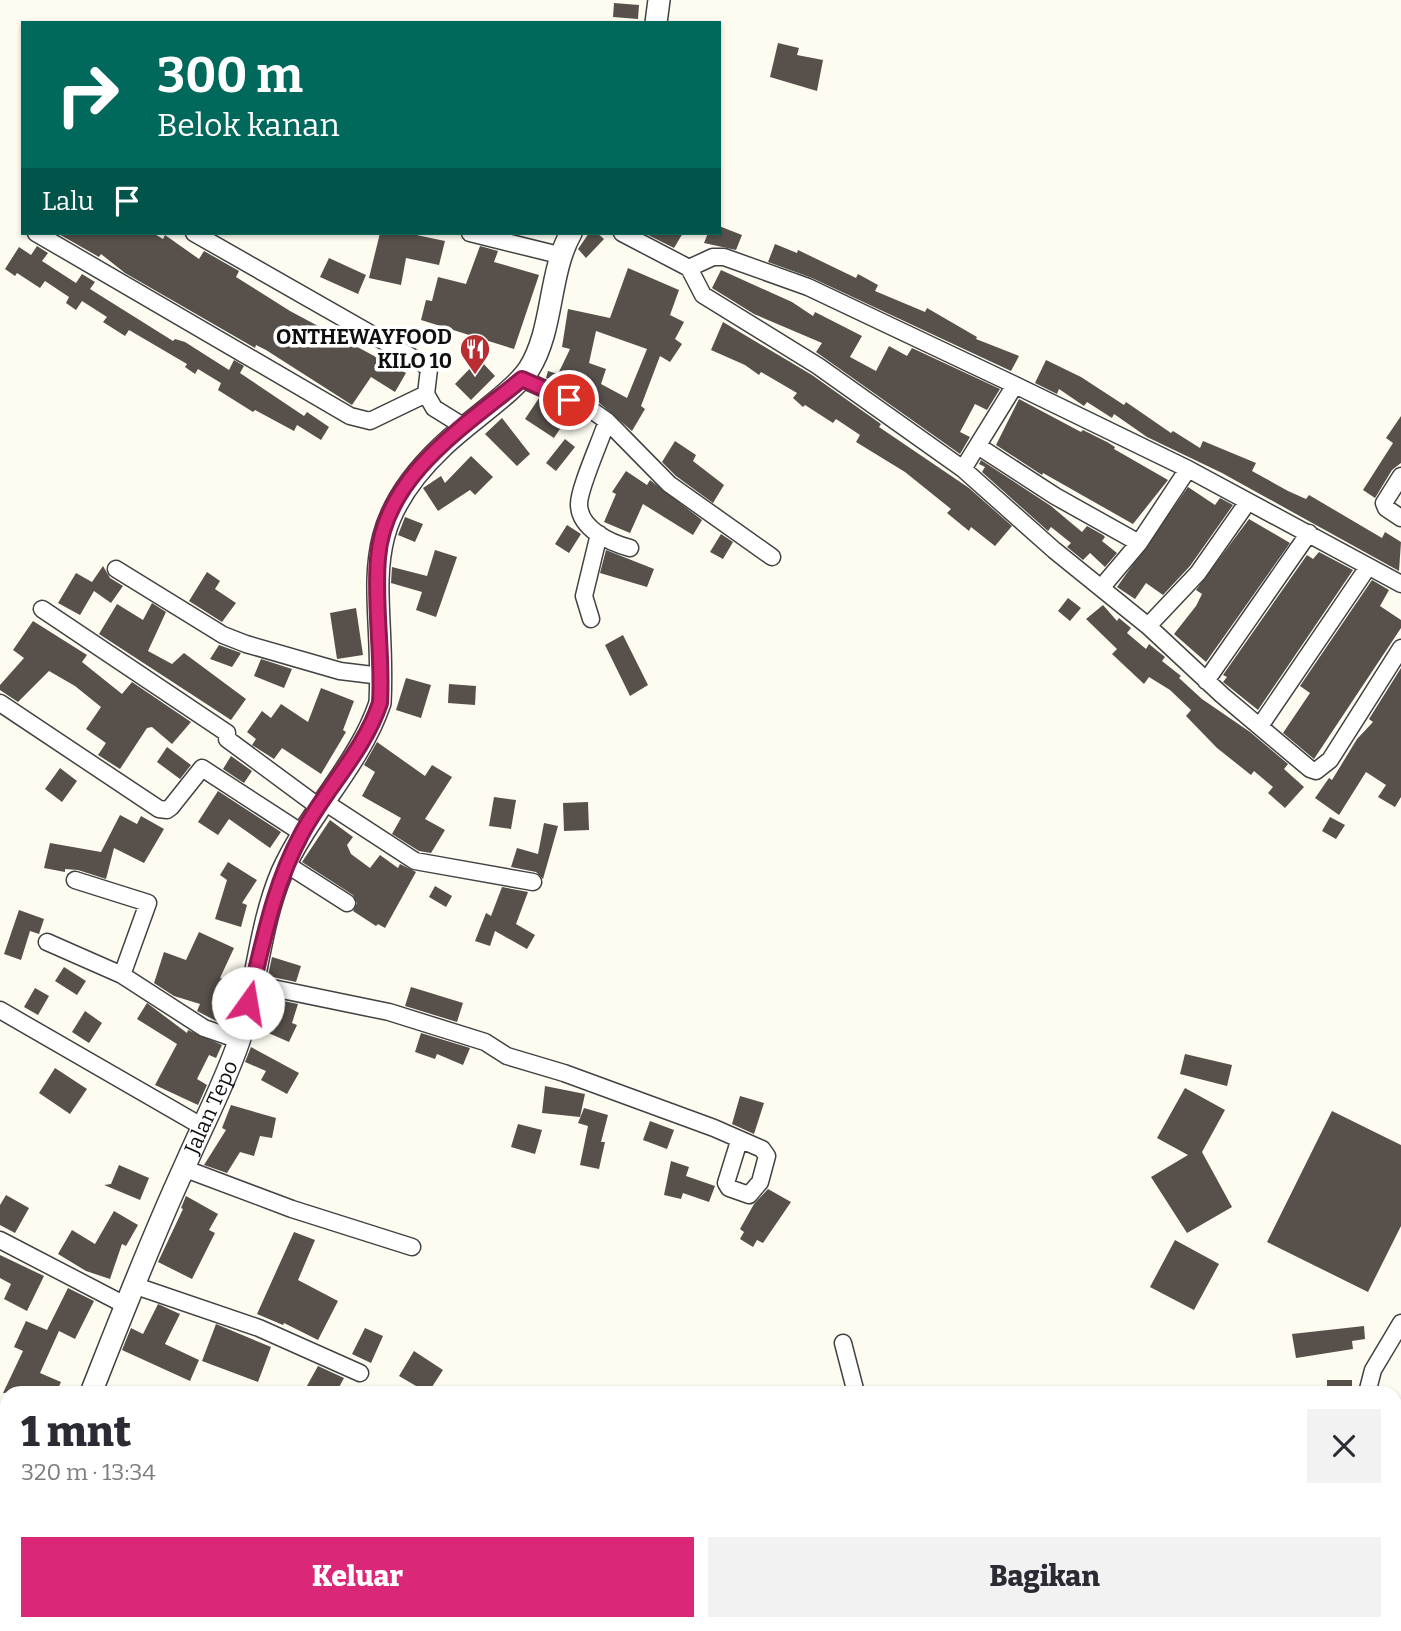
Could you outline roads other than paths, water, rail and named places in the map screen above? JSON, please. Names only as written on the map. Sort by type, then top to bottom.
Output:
[{"type":"street","points":[[656,21],[659,0]]},
{"type":"street","points":[[39,235],[350,416],[370,421],[426,394]]},
{"type":"street","points":[[198,235],[422,363],[429,369],[426,394],[434,408],[463,426]]},
{"type":"street","points":[[478,235],[559,254]]},
{"type":"street","name":"Jalan Tepo","points":[[94,1386],[133,1284],[239,1040],[268,913],[286,864],[302,833],[373,722],[380,703],[378,558],[383,529],[395,501],[416,471],[463,426],[522,379],[536,353],[559,254],[570,235]]},
{"type":"street","points":[[626,235],[689,268],[703,295],[818,366],[963,469],[1148,626],[1206,681],[1310,769],[1316,771],[1323,767],[1401,648]]},
{"type":"street","points":[[689,268],[713,257],[736,261],[808,287],[1188,469],[1401,584]]},
{"type":"street","points":[[522,379],[590,409],[607,421],[669,484],[772,557]]},
{"type":"street","points":[[963,469],[1016,385]]},
{"type":"street","points":[[607,421],[579,503],[583,517],[600,534],[614,544],[630,548]]},
{"type":"street","points":[[978,446],[1055,496],[1139,543]]},
{"type":"street","points":[[1101,588],[1139,543],[1188,469]]},
{"type":"street","points":[[1401,475],[1384,503],[1386,508],[1401,518]]},
{"type":"street","points":[[1148,626],[1198,573],[1247,503]]},
{"type":"street","points":[[1206,681],[1309,533]]},
{"type":"street","points":[[591,619],[584,596],[600,534]]},
{"type":"street","points":[[1260,726],[1368,567]]},
{"type":"street","points":[[116,569],[223,635],[340,671],[381,676]]},
{"type":"street","points":[[42,609],[228,733],[227,739],[321,804],[415,862],[533,882]]},
{"type":"street","points":[[0,703],[159,809],[167,810],[172,807],[202,768],[302,833]]},
{"type":"street","points":[[286,864],[347,903]]},
{"type":"street","points":[[75,880],[148,903],[122,975]]},
{"type":"street","points":[[47,942],[122,975],[188,1019],[239,1040]]},
{"type":"street","points":[[253,984],[389,1012],[485,1042],[508,1056],[564,1073],[714,1128],[739,1141]]},
{"type":"street","points":[[0,1010],[202,1127]]},
{"type":"street","points":[[183,1168],[292,1209],[412,1247]]},
{"type":"street","points":[[0,1240],[125,1305]]},
{"type":"street","points":[[133,1284],[282,1337],[360,1373]]},
{"type":"street","points":[[1369,1386],[1373,1370],[1401,1323]]},
{"type":"street","points":[[843,1343],[854,1386]]},
{"type":"place","name":"ONTHEWAYFOOD KILO 10","points":[[475,376]]}]
